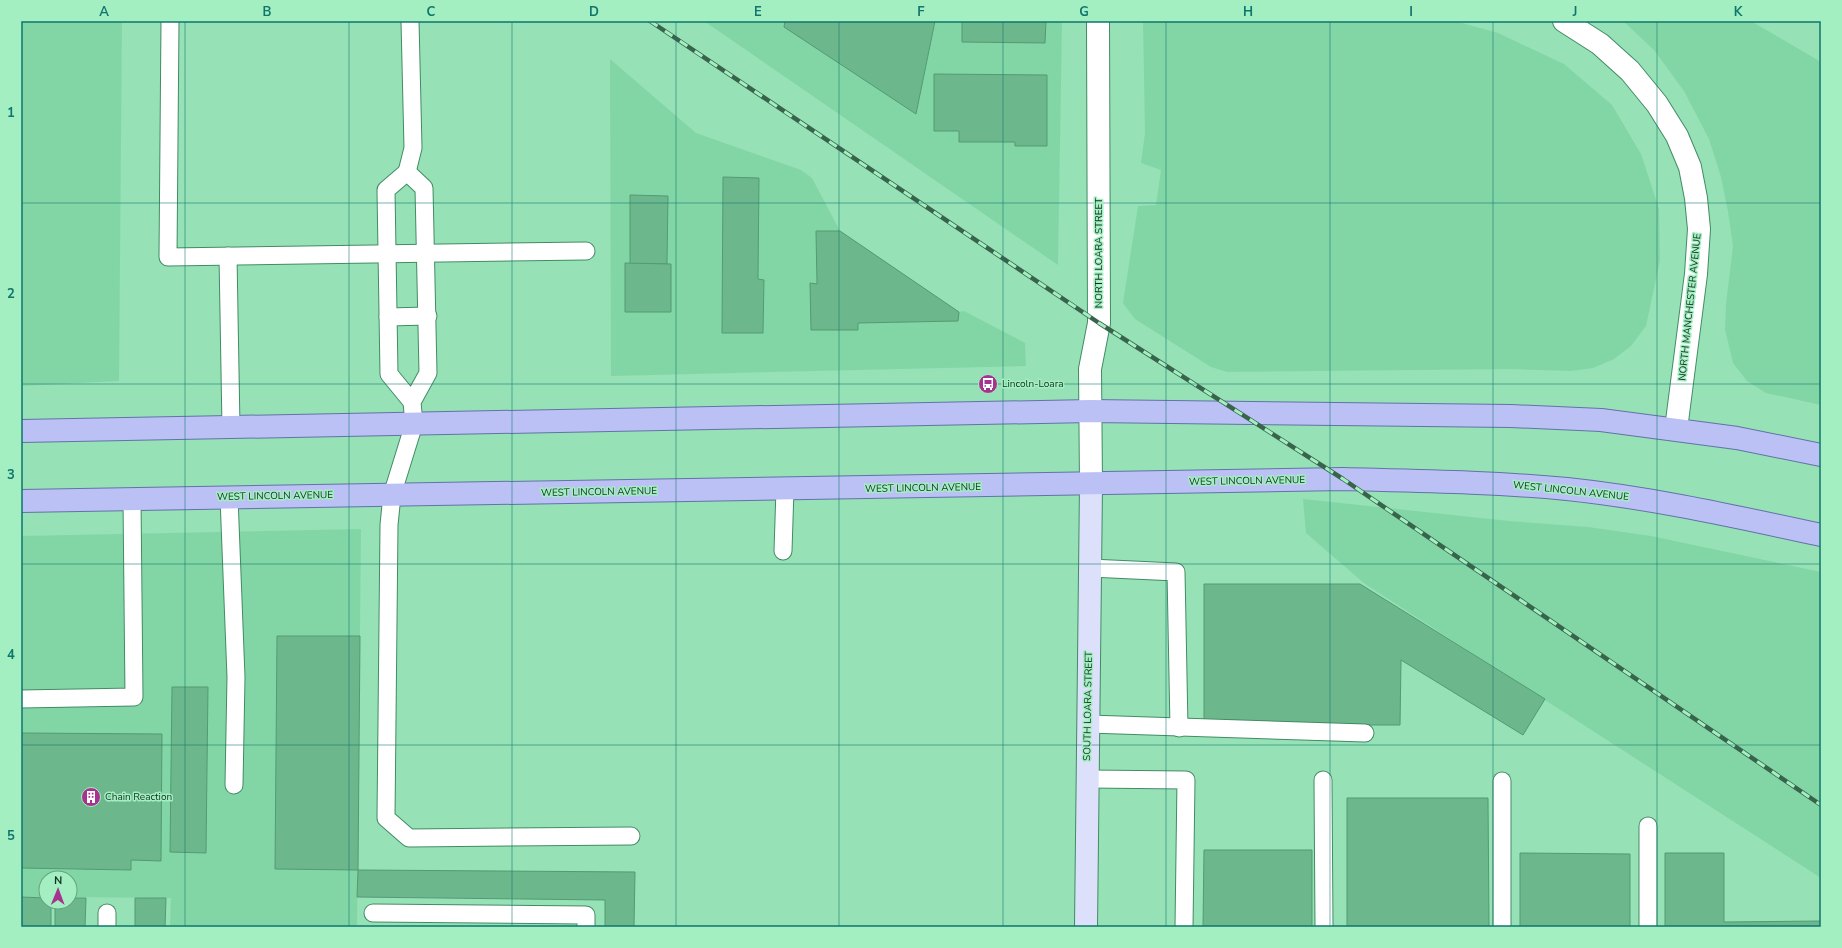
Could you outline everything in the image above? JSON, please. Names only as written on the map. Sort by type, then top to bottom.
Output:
[{"type":"main road","points":[[21,431],[231,428],[413,413],[1091,411],[1511,416],[1601,420],[1676,429],[1737,438],[1821,455]]},
{"type":"main road","name":"WEST LINCOLN AVENUE","points":[[21,501],[1091,485],[1343,479],[1496,484],[1567,489],[1631,498],[1821,535]]},
{"type":"street","name":"NORTH LOARA STREET","points":[[1091,485],[1090,369],[1099,323],[1098,21]]},
{"type":"street","name":"NORTH MANCHESTER AVENUE","points":[[1564,21],[1600,44],[1630,71],[1657,104],[1677,136],[1690,167],[1696,198],[1699,229],[1696,274],[1676,429]]},
{"type":"street","name":"SOUTH LOARA STREET","points":[[1086,927],[1091,485]]},
{"type":"lane","points":[[170,21],[168,256],[586,251]]},
{"type":"lane","points":[[410,21],[413,148],[406,172],[386,190],[389,374],[413,413]]},
{"type":"lane","points":[[406,172],[424,188],[428,316],[428,373],[413,413],[392,495],[389,525],[386,818],[409,838],[631,836]]},
{"type":"lane","points":[[228,256],[231,428]]},
{"type":"lane","points":[[388,317],[428,316]]},
{"type":"lane","points":[[783,551],[785,489]]},
{"type":"lane","points":[[229,497],[236,677],[234,785]]},
{"type":"lane","points":[[21,699],[134,697],[132,499]]},
{"type":"lane","points":[[1090,568],[1176,572],[1179,659],[1179,728]]},
{"type":"lane","points":[[1088,724],[1365,733]]},
{"type":"lane","points":[[1088,779],[1186,780],[1184,927]]},
{"type":"lane","points":[[1323,780],[1324,927]]},
{"type":"lane","points":[[1502,781],[1502,927]]},
{"type":"lane","points":[[1648,826],[1648,927]]},
{"type":"lane","points":[[373,913],[586,915],[586,927]]},
{"type":"shaded area","points":[[21,21],[122,21],[119,381],[21,386]]},
{"type":"shaded area","points":[[704,21],[1062,21],[1058,265]]},
{"type":"shaded area","points":[[1143,21],[1455,21],[1498,33],[1564,64],[1612,105],[1641,154],[1659,209],[1660,260],[1646,326],[1631,346],[1614,359],[1593,368],[1571,371],[1512,369],[1227,372],[1211,367],[1135,319],[1123,303],[1138,206],[1156,205],[1161,170],[1141,163],[1145,133]]},
{"type":"shaded area","points":[[1623,21],[1751,21],[1821,62],[1821,405],[1766,393],[1747,381],[1733,363],[1725,329],[1726,304],[1733,246],[1721,177],[1709,139],[1684,91],[1654,50]]},
{"type":"shaded area","points":[[610,59],[696,133],[801,170],[812,178],[840,231],[959,312],[964,311],[1025,343],[1026,366],[611,376]]},
{"type":"shaded area","points":[[1303,499],[1509,521],[1588,527],[1651,536],[1821,572],[1821,878],[1365,584],[1306,533]]},
{"type":"shaded area","points":[[361,529],[357,927],[170,927],[171,898],[78,897],[78,870],[38,870],[38,897],[21,897],[21,536]]},
{"type":"building","points":[[785,21],[935,21],[916,114],[784,27]]},
{"type":"building","points":[[962,21],[1046,21],[1045,43],[962,42]]},
{"type":"building","points":[[934,74],[1047,75],[1047,146],[1015,146],[1015,142],[959,142],[959,131],[934,131]]},
{"type":"building","points":[[723,177],[759,178],[758,279],[764,280],[763,333],[722,333]]},
{"type":"building","points":[[630,195],[668,196],[667,264],[630,264]]},
{"type":"building","points":[[816,231],[840,231],[959,312],[958,321],[858,323],[858,330],[811,330],[810,283],[817,284]]},
{"type":"building","points":[[625,263],[671,264],[671,312],[625,312]]},
{"type":"building","points":[[1204,584],[1360,584],[1545,699],[1523,735],[1401,660],[1400,725],[1204,725]]},
{"type":"building","points":[[277,636],[360,636],[358,870],[275,869]]},
{"type":"building","points":[[172,687],[208,687],[206,853],[170,852]]},
{"type":"building","name":"Chain Reaction","points":[[21,733],[162,734],[161,861],[131,860],[131,870],[21,868]]},
{"type":"building","points":[[1347,798],[1488,798],[1489,927],[1347,927]]},
{"type":"building","points":[[1204,850],[1312,850],[1312,927],[1203,927]]},
{"type":"building","points":[[1520,853],[1630,854],[1630,927],[1520,927]]},
{"type":"building","points":[[1665,853],[1724,853],[1724,922],[1821,921],[1821,927],[1665,927]]},
{"type":"building","points":[[358,870],[635,872],[634,927],[605,927],[605,900],[357,897]]},
{"type":"building","points":[[21,897],[38,898],[38,910],[51,910],[51,927],[21,927]]},
{"type":"building","points":[[78,898],[86,898],[85,927],[55,927],[55,910],[78,910]]},
{"type":"building","points":[[135,898],[166,898],[165,927],[135,927]]},
{"type":"railway","points":[[650,21],[1099,323],[1343,479],[1821,805]]},
{"type":"place","name":"Lincoln-Loara","points":[[988,384]]},
{"type":"place","name":"Chain Reaction","points":[[91,797]]}]
